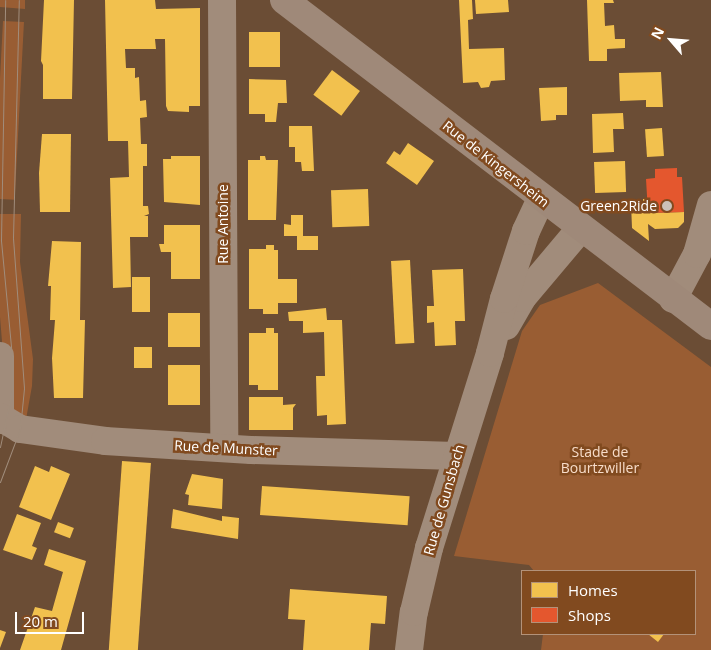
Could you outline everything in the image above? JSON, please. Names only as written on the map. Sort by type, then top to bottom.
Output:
[{"type":"main road","name":"Rue de Kingersheim","points":[[284,0],[541,199],[711,326]]},
{"type":"street","name":"Rue Antoine","points":[[222,0],[224,448]]},
{"type":"street","name":"Rue de Gunsbach","points":[[409,650],[414,612],[429,548],[523,240],[541,199]]},
{"type":"street","points":[[674,299],[698,254],[711,205]]},
{"type":"street","name":"Rue de Gunsbach","points":[[490,353],[522,298],[580,228]]},
{"type":"street","points":[[0,356],[0,418]]},
{"type":"street","name":"Rue de Munster","points":[[0,418],[7,424],[40,433],[105,441],[224,448],[456,456]]},
{"type":"green space","points":[[0,0],[25,0],[25,9],[0,7]]},
{"type":"green space","points":[[3,21],[24,22],[15,200],[0,199],[0,78]]},
{"type":"green space","points":[[0,214],[21,214],[20,262],[33,359],[32,386],[25,425],[8,415],[0,317]]},
{"type":"green space","name":"Stade de Bourtzwiller","points":[[598,283],[711,367],[711,650],[541,650],[543,635],[696,635],[696,570],[533,570],[529,565],[454,556],[522,331],[540,305]]},
{"type":"building: Homes","points":[[44,0],[74,0],[72,99],[43,99],[43,65],[41,61]]},
{"type":"building: Homes","points":[[105,0],[155,0],[156,9],[200,8],[200,106],[189,106],[189,112],[168,111],[166,106],[165,39],[155,39],[156,49],[125,49],[126,68],[135,68],[135,78],[139,77],[140,101],[146,100],[147,117],[140,118],[141,144],[147,144],[147,166],[143,166],[143,206],[148,206],[149,214],[144,216],[148,216],[148,237],[130,237],[131,287],[113,288],[110,178],[129,177],[128,141],[108,141]]},
{"type":"building: Homes","points":[[459,0],[472,0],[473,19],[468,20],[469,49],[504,48],[505,80],[491,81],[489,87],[481,88],[478,82],[463,83]]},
{"type":"building: Homes","points":[[475,0],[508,0],[509,12],[476,14]]},
{"type":"building: Homes","points":[[587,0],[613,0],[614,3],[604,3],[605,26],[614,25],[615,39],[625,39],[625,48],[607,49],[607,61],[589,61]]},
{"type":"building: Homes","points":[[249,32],[280,32],[280,67],[249,67]]},
{"type":"building: Homes","points":[[332,70],[360,91],[341,116],[313,95]]},
{"type":"building: Homes","points":[[661,72],[663,107],[646,107],[646,100],[620,101],[619,73]]},
{"type":"building: Homes","points":[[249,79],[286,80],[287,103],[278,103],[276,122],[265,122],[265,114],[249,114]]},
{"type":"building: Homes","points":[[567,87],[567,115],[556,115],[556,120],[541,121],[539,88]]},
{"type":"building: Homes","points":[[623,113],[624,129],[613,129],[614,152],[593,153],[592,114]]},
{"type":"building: Homes","points":[[289,126],[312,126],[314,171],[302,171],[301,162],[295,162],[295,147],[289,147]]},
{"type":"building: Homes","points":[[662,128],[664,156],[647,157],[645,129]]},
{"type":"building: Homes","points":[[42,134],[71,134],[70,212],[40,212],[39,173]]},
{"type":"building: Homes","points":[[408,143],[434,161],[417,185],[386,163],[394,151],[400,155]]},
{"type":"building: Homes","points":[[171,156],[200,156],[200,205],[164,202],[163,159],[171,159]]},
{"type":"building: Homes","points":[[260,156],[265,156],[266,160],[278,160],[276,220],[248,220],[248,160],[260,160]]},
{"type":"building: Homes","points":[[625,161],[626,192],[595,193],[594,162]]},
{"type":"building: Homes","points":[[368,189],[369,226],[332,227],[331,190]]},
{"type":"building: Homes","points":[[643,199],[647,199],[648,213],[684,212],[684,222],[678,228],[655,229],[648,224],[649,241],[632,228],[631,204],[643,203]]},
{"type":"building: Homes","points":[[291,215],[303,215],[303,236],[318,236],[318,250],[297,250],[297,236],[284,236],[284,224],[291,225]]},
{"type":"building: Homes","points":[[164,225],[200,225],[200,279],[171,279],[171,252],[161,252],[159,244],[164,244]]},
{"type":"building: Homes","points":[[52,241],[81,242],[80,320],[85,320],[83,398],[54,398],[52,358],[55,320],[50,320],[51,286],[48,286]]},
{"type":"building: Homes","points":[[266,245],[274,245],[274,250],[278,250],[278,279],[297,279],[297,303],[278,303],[278,314],[263,314],[263,309],[249,309],[249,249],[266,249]]},
{"type":"building: Homes","points":[[410,260],[414,343],[395,344],[391,261]]},
{"type":"building: Homes","points":[[463,269],[465,321],[455,321],[456,345],[435,346],[434,322],[427,323],[427,306],[434,306],[432,270]]},
{"type":"building: Homes","points":[[132,277],[150,277],[150,312],[132,312]]},
{"type":"building: Homes","points":[[326,308],[327,320],[342,320],[346,424],[327,425],[327,415],[317,416],[316,376],[325,376],[324,332],[303,333],[303,321],[289,321],[288,312]]},
{"type":"building: Homes","points":[[168,313],[200,313],[200,347],[168,347]]},
{"type":"building: Homes","points":[[266,328],[274,328],[274,333],[278,333],[278,390],[258,390],[258,385],[249,385],[249,333],[266,333]]},
{"type":"building: Homes","points":[[134,347],[152,347],[152,368],[134,368]]},
{"type":"building: Homes","points":[[168,365],[200,365],[200,405],[168,405]]},
{"type":"building: Homes","points":[[249,397],[283,397],[283,405],[296,404],[293,408],[293,430],[249,430]]},
{"type":"building: Homes","points":[[122,461],[151,463],[138,650],[109,650]]},
{"type":"building: Homes","points":[[35,466],[49,472],[51,466],[70,474],[51,520],[19,507]]},
{"type":"building: Homes","points":[[192,474],[223,479],[222,509],[188,505],[189,495],[185,494]]},
{"type":"building: Homes","points":[[262,486],[410,496],[408,525],[260,515]]},
{"type":"building: Homes","points":[[173,509],[222,521],[222,516],[239,518],[238,539],[171,528]]},
{"type":"building: Homes","points":[[17,514],[41,523],[32,546],[37,548],[32,560],[3,550]]},
{"type":"building: Homes","points":[[58,522],[74,528],[70,538],[54,532]]},
{"type":"building: Homes","points":[[49,549],[86,561],[61,650],[20,650],[35,607],[52,611],[63,572],[44,565]]},
{"type":"building: Homes","points":[[290,589],[387,596],[385,624],[371,623],[369,650],[303,650],[305,620],[288,619]]},
{"type":"building: Homes","points":[[0,630],[6,632],[0,648]]},
{"type":"building: Homes","points":[[649,635],[663,635],[658,642]]},
{"type":"building: Shops","points":[[677,168],[677,177],[682,177],[684,212],[648,213],[646,179],[655,178],[655,169]]},
{"type":"tram line","points":[[0,447],[12,390],[12,357],[1,240],[5,0]]},
{"type":"tram line","points":[[0,482],[20,429],[24,388],[13,238],[19,0]]},
{"type":"place","name":"Green2Ride","points":[[667,206]]}]
